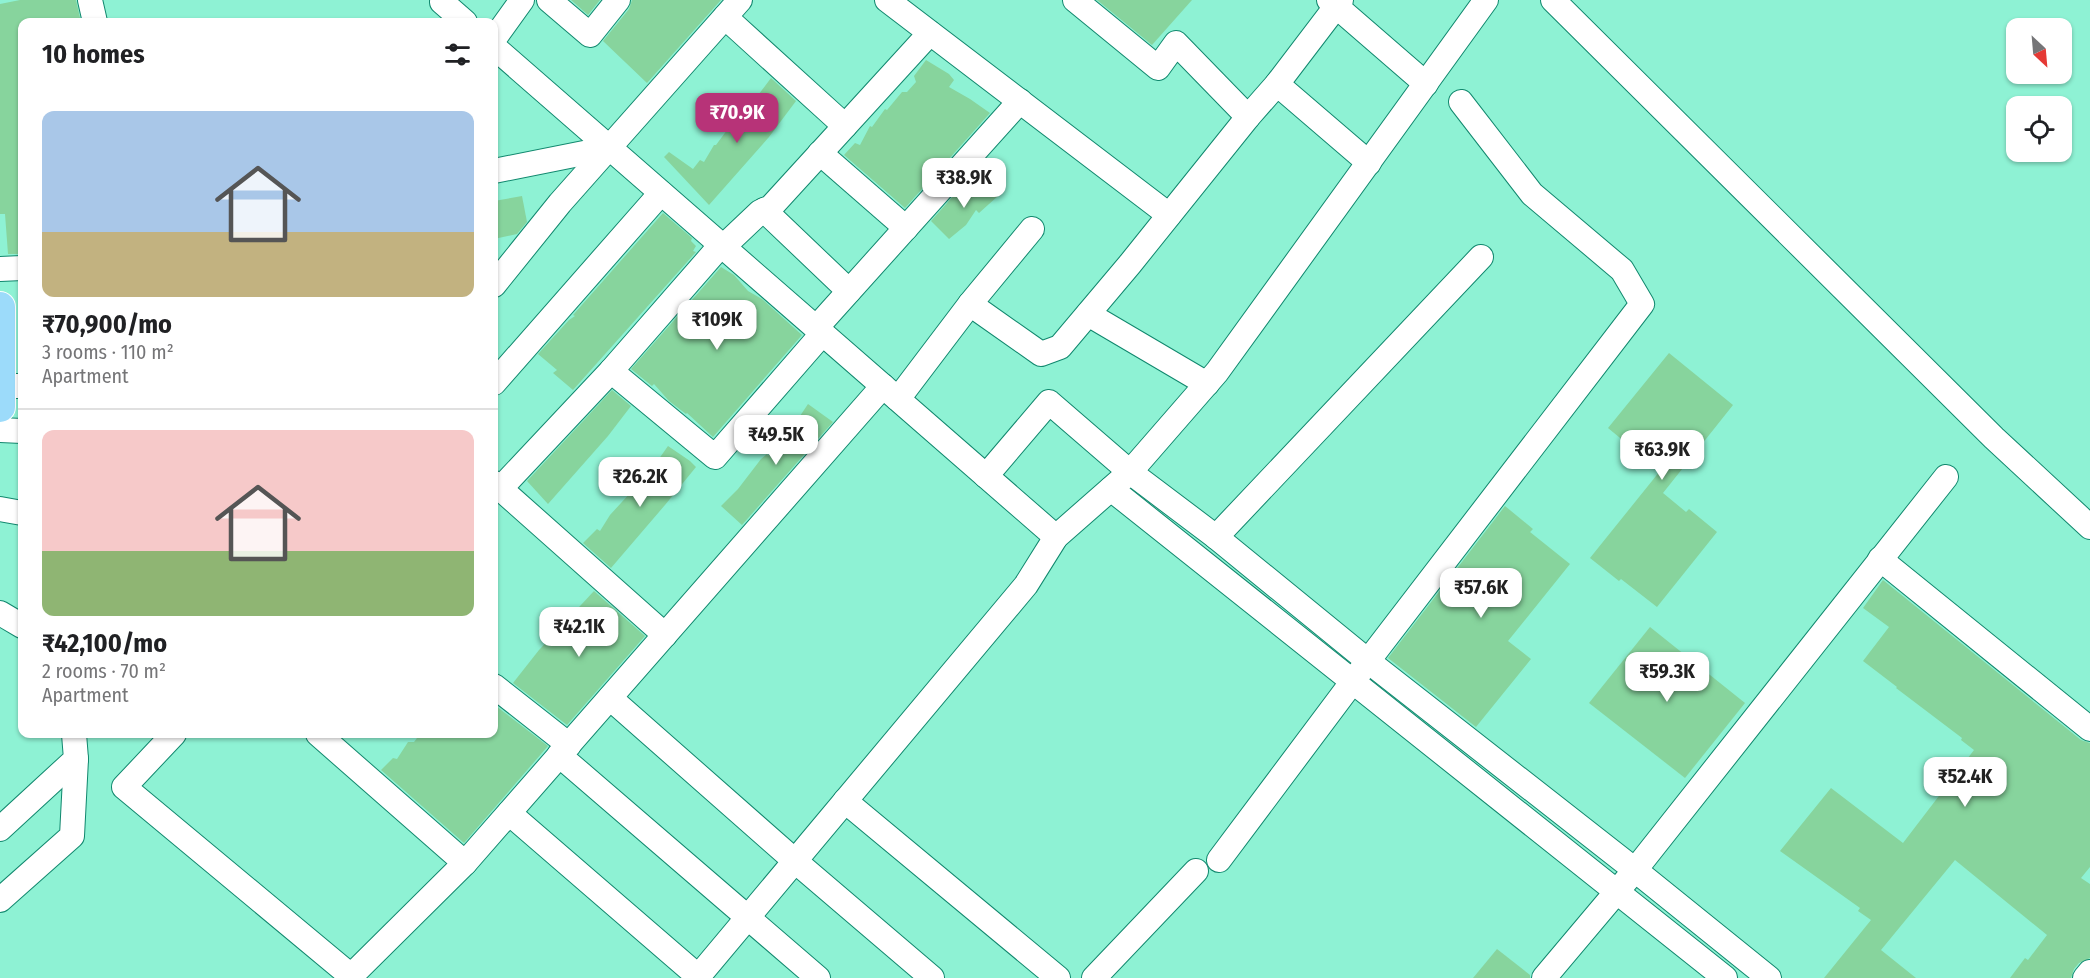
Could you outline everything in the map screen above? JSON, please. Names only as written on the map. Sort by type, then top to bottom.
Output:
[{"type":"main road","points":[[0,307],[6,391]]},
{"type":"street","points":[[90,0],[94,18]]},
{"type":"street","points":[[498,49],[522,0]]},
{"type":"street","points":[[549,0],[590,35],[618,0]]},
{"type":"street","points":[[887,0],[1169,215]]},
{"type":"street","points":[[1075,0],[1158,68],[1176,43],[1248,117]]},
{"type":"street","points":[[509,813],[698,977],[1026,585],[1056,537],[1130,472],[1207,384],[1486,0]]},
{"type":"street","points":[[1553,0],[1994,438],[2090,526]]},
{"type":"street","points":[[442,2],[460,18]]},
{"type":"street","points":[[970,304],[1041,354],[1060,347],[1248,117],[1278,84],[1335,2],[1426,84]]},
{"type":"street","points":[[502,265],[560,203],[732,8],[845,126]]},
{"type":"street","points":[[498,485],[611,371],[722,246],[760,212],[771,207],[930,33]]},
{"type":"street","points":[[498,52],[1056,537]]},
{"type":"street","points":[[1278,84],[1369,163]]},
{"type":"street","points":[[611,371],[715,457],[849,291],[1020,101]]},
{"type":"street","points":[[1219,860],[1368,661],[1642,304],[1622,270],[1532,194],[1461,102]]},
{"type":"street","points":[[498,170],[609,148]]},
{"type":"street","points":[[820,153],[906,228]]},
{"type":"street","points":[[498,378],[661,193]]},
{"type":"street","points":[[764,210],[849,291]]},
{"type":"street","points":[[170,738],[124,787],[351,976],[465,863],[665,635],[970,304],[1032,229]]},
{"type":"street","points":[[1216,537],[1481,257]]},
{"type":"street","points":[[0,269],[18,268]]},
{"type":"street","points":[[1088,314],[1207,384]]},
{"type":"street","points":[[986,476],[1049,402],[1130,472],[1216,537],[1368,661],[1769,978]]},
{"type":"street","points":[[0,430],[18,431]]},
{"type":"street","points":[[1544,978],[1635,870],[1946,477]]},
{"type":"street","points":[[498,487],[665,635]]},
{"type":"street","points":[[1111,489],[1725,978]]},
{"type":"street","points":[[0,509],[18,512]]},
{"type":"street","points":[[1880,559],[2090,729]]},
{"type":"street","points":[[0,614],[18,624]]},
{"type":"street","points":[[498,690],[747,918],[818,978]]},
{"type":"street","points":[[610,698],[932,978]]},
{"type":"street","points":[[0,900],[72,836],[76,759],[74,738]]},
{"type":"street","points":[[323,738],[465,863]]},
{"type":"street","points":[[0,829],[76,759]]},
{"type":"street","points":[[844,801],[1058,978]]},
{"type":"street","points":[[1094,978],[1196,871]]},
{"type":"street","points":[[2085,978],[2090,972]]},
{"type":"building","points":[[20,0],[76,0],[80,18],[18,18],[18,254],[8,254],[5,214],[0,214],[0,4]]},
{"type":"building","points":[[571,0],[600,0],[588,15]]},
{"type":"building","points":[[632,0],[721,0],[647,83],[603,41],[629,9]]},
{"type":"building","points":[[1097,0],[1192,0],[1152,45]]},
{"type":"building","points":[[926,60],[949,74],[954,80],[949,87],[990,113],[905,208],[844,155],[855,143],[860,145],[870,126],[872,127],[885,109],[887,110],[902,92],[907,92],[916,82],[914,76]]},
{"type":"building","points":[[771,78],[796,101],[769,137],[709,205],[664,157],[669,152],[693,169],[700,160],[704,162],[714,145],[730,126],[731,128],[747,110],[752,110],[760,99],[759,94]]},
{"type":"building","points":[[980,178],[998,196],[979,213],[976,210],[966,225],[949,239],[931,221],[955,194],[960,199]]},
{"type":"building","points":[[522,196],[527,222],[517,234],[498,238],[498,200]]},
{"type":"building","points":[[663,213],[692,238],[691,241],[696,246],[693,251],[696,252],[573,390],[553,373],[557,370],[538,354],[575,316],[573,315]]},
{"type":"building","points":[[721,267],[734,275],[748,291],[762,299],[802,335],[713,437],[687,413],[669,401],[654,384],[652,386],[631,369]]},
{"type":"building","points":[[1669,353],[1733,405],[1663,493],[1686,512],[1689,509],[1717,532],[1657,607],[1590,558],[1660,471],[1608,428]]},
{"type":"building","points":[[612,390],[631,406],[608,436],[548,504],[527,481]]},
{"type":"building","points":[[808,404],[833,422],[742,525],[721,506],[738,489],[761,459],[767,454],[768,456],[783,438],[799,438],[796,422]]},
{"type":"building","points":[[668,446],[696,467],[611,568],[583,543],[597,529],[600,531],[610,515],[643,479],[660,479],[656,463]]},
{"type":"building","points":[[1505,506],[1533,529],[1530,532],[1570,564],[1508,641],[1531,659],[1476,727],[1388,658]]},
{"type":"building","points":[[1883,580],[2081,740],[2090,743],[2090,867],[2081,878],[2090,884],[2090,958],[2079,963],[2071,978],[2010,978],[2025,958],[2028,960],[2047,935],[1955,860],[1881,950],[1916,978],[1824,978],[1871,920],[1858,911],[1860,908],[1780,851],[1831,788],[1903,843],[1974,750],[1961,740],[1962,738],[1863,661],[1889,627],[1863,608]]},
{"type":"building","points":[[594,591],[645,636],[567,725],[513,683],[539,650]]},
{"type":"building","points":[[1650,627],[1745,703],[1685,778],[1589,703]]},
{"type":"building","points":[[498,708],[548,746],[464,843],[381,770],[393,758],[397,759],[408,742],[414,742],[417,738],[498,738]]},
{"type":"building","points":[[1497,949],[1530,975],[1530,978],[1473,978]]}]
